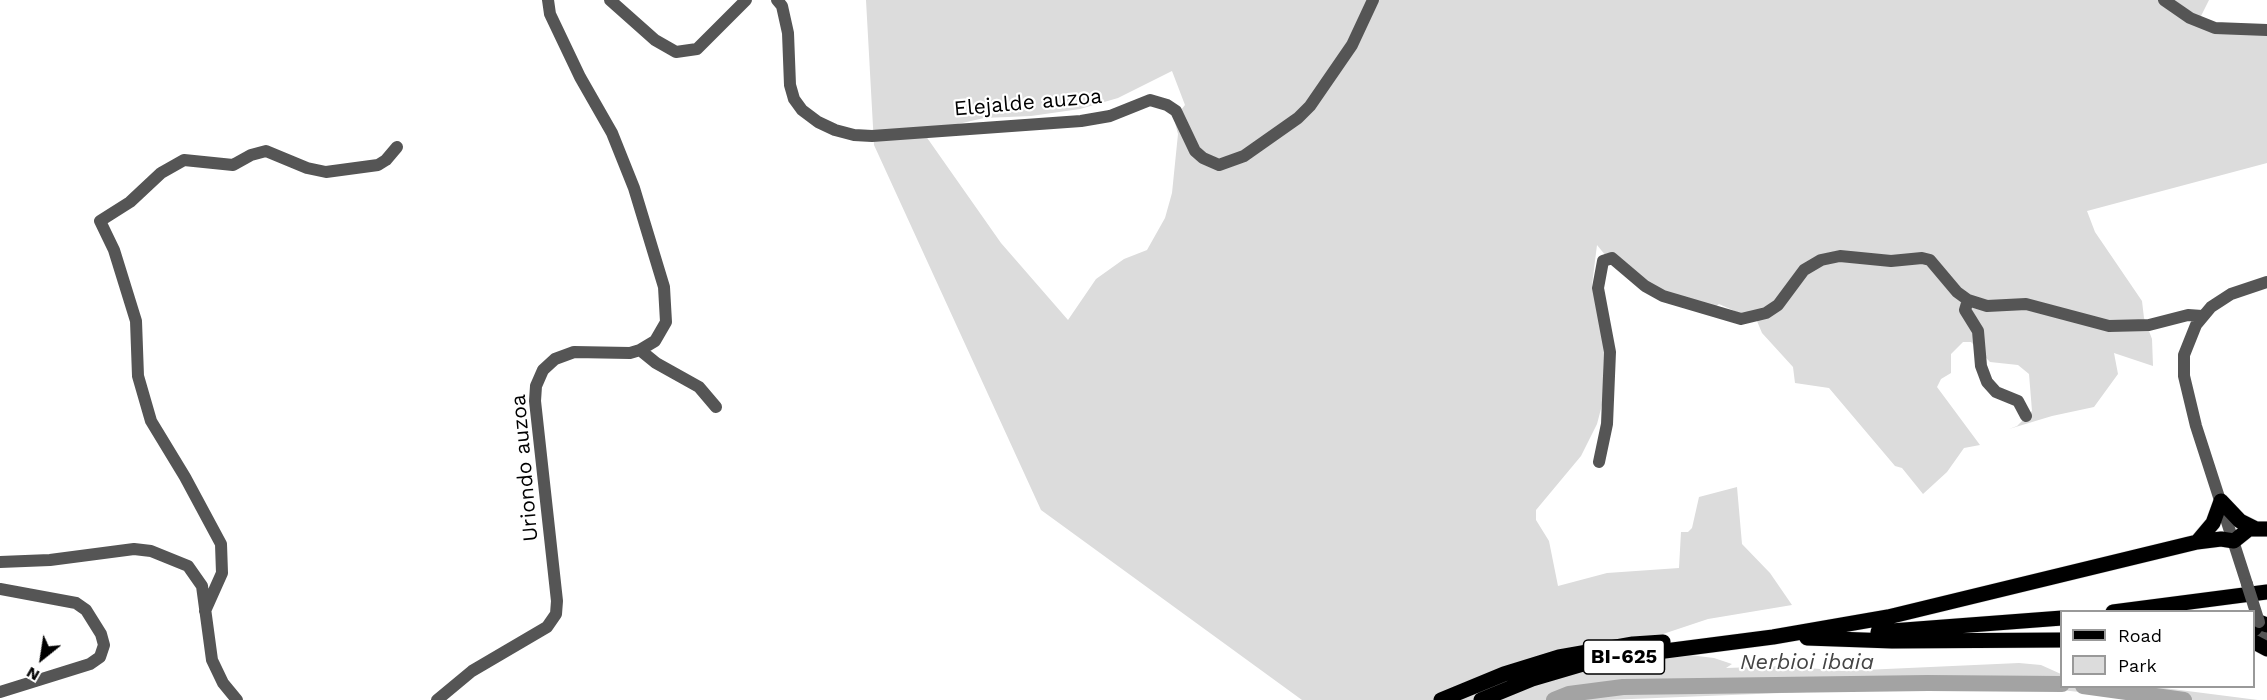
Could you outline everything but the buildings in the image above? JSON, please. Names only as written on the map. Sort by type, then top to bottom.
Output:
[{"type":"main road","points":[[2197,542],[2213,523],[2221,501],[2240,521],[2262,529]]},
{"type":"main road","points":[[1773,638],[1888,617],[2197,542],[2221,539],[2234,542],[2242,532],[2262,529]]},
{"type":"main road","points":[[2128,610],[2267,592]]},
{"type":"main road","name":"BI-625","points":[[1481,700],[1532,679],[1583,664],[1634,655],[1773,638],[2060,618]]},
{"type":"main road","points":[[1773,638],[1892,641],[2060,640]]},
{"type":"main road","name":"BI-625","points":[[1441,700],[1504,674],[1588,651],[1633,644],[1701,639],[1773,638]]},
{"type":"street","points":[[548,0],[550,14],[580,78],[612,133],[654,244],[664,287],[666,322],[656,341],[640,351],[656,363],[699,387],[716,407]]},
{"type":"street","points":[[610,0],[655,40],[676,52],[697,49],[746,0]]},
{"type":"street","name":"Elejalde auzoa","points":[[777,0],[782,6],[788,33],[790,85],[794,99],[802,110],[818,122],[835,130],[854,135],[872,136],[1081,121],[1110,116],[1150,100],[1160,102],[1176,111],[1195,151],[1203,158],[1219,165],[1244,156],[1298,118],[1310,106],[1352,45],[1373,0]]},
{"type":"street","points":[[2164,0],[2190,18],[2215,28],[2267,30]]},
{"type":"street","points":[[205,611],[222,573],[221,544],[151,421],[138,376],[136,321],[114,250],[100,220],[130,202],[161,172],[184,160],[233,165],[251,155],[266,151],[326,172],[378,165],[386,160],[397,147]]},
{"type":"street","points":[[1599,462],[1607,424],[1610,352],[1598,288],[1603,261],[1612,258],[1645,286],[1663,296],[1741,319],[1766,313],[1778,305],[1804,270],[1821,260],[1840,256],[1891,261],[1922,258],[1929,260],[1957,292],[1968,300],[1987,306],[2026,304],[2109,326],[2149,325],[2188,315],[2202,316]]},
{"type":"street","points":[[2267,282],[2225,297],[2202,316],[2185,349],[2184,376],[2196,426],[2267,643]]},
{"type":"street","points":[[1968,300],[1965,310],[1978,331],[1982,366],[1987,382],[1996,392],[2018,401],[2026,416]]},
{"type":"street","name":"Uriondo auzoa","points":[[437,700],[472,671],[547,627],[556,614],[557,601],[535,401],[536,386],[543,370],[555,358],[574,352],[630,353],[640,351]]},
{"type":"street","points":[[0,562],[50,560],[134,549],[151,551],[188,566],[202,586],[212,660],[223,683],[237,700]]},
{"type":"street","points":[[0,589],[76,603],[86,610],[101,634],[104,645],[100,657],[90,664],[0,692]]},
{"type":"green space","points":[[866,0],[2209,0],[2200,18],[2206,22],[2267,25],[2267,163],[2087,211],[2095,232],[2142,301],[2144,318],[2152,339],[2153,366],[2114,353],[2118,374],[2094,407],[2052,416],[2009,429],[2017,426],[2032,411],[2029,374],[2018,365],[1990,362],[1971,342],[1963,342],[1951,354],[1951,373],[1941,379],[1937,387],[1980,445],[1964,448],[1947,472],[1923,494],[1902,468],[1895,466],[1829,388],[1795,383],[1793,367],[1762,333],[1757,321],[1719,304],[1714,308],[1680,298],[1615,267],[1597,245],[1592,285],[1604,347],[1603,401],[1597,424],[1581,456],[1536,510],[1536,520],[1549,541],[1558,586],[1607,573],[1679,568],[1681,532],[1688,532],[1692,528],[1699,497],[1737,487],[1742,544],[1770,573],[1792,605],[1708,619],[1660,635],[1665,652],[1714,658],[1732,664],[1726,668],[1786,666],[1842,671],[2019,663],[2041,665],[2060,674],[2060,688],[2164,688],[2258,700],[2150,700],[2008,684],[1606,700],[1302,700],[1041,510],[874,145]],"holes":[[[1172,71],[1185,105],[1174,119],[1178,134],[1172,193],[1165,218],[1147,250],[1124,259],[1096,279],[1068,320],[1001,243],[923,132],[984,118],[1031,116],[1080,109],[1118,98]]]},
{"type":"waterway","name":"Nerbioi ibaia","points":[[1554,700],[1569,694],[1623,687],[1928,683],[2060,684]]},
{"type":"waterway","name":"Nerbioi ibaia","points":[[2097,688],[2184,700]]}]
